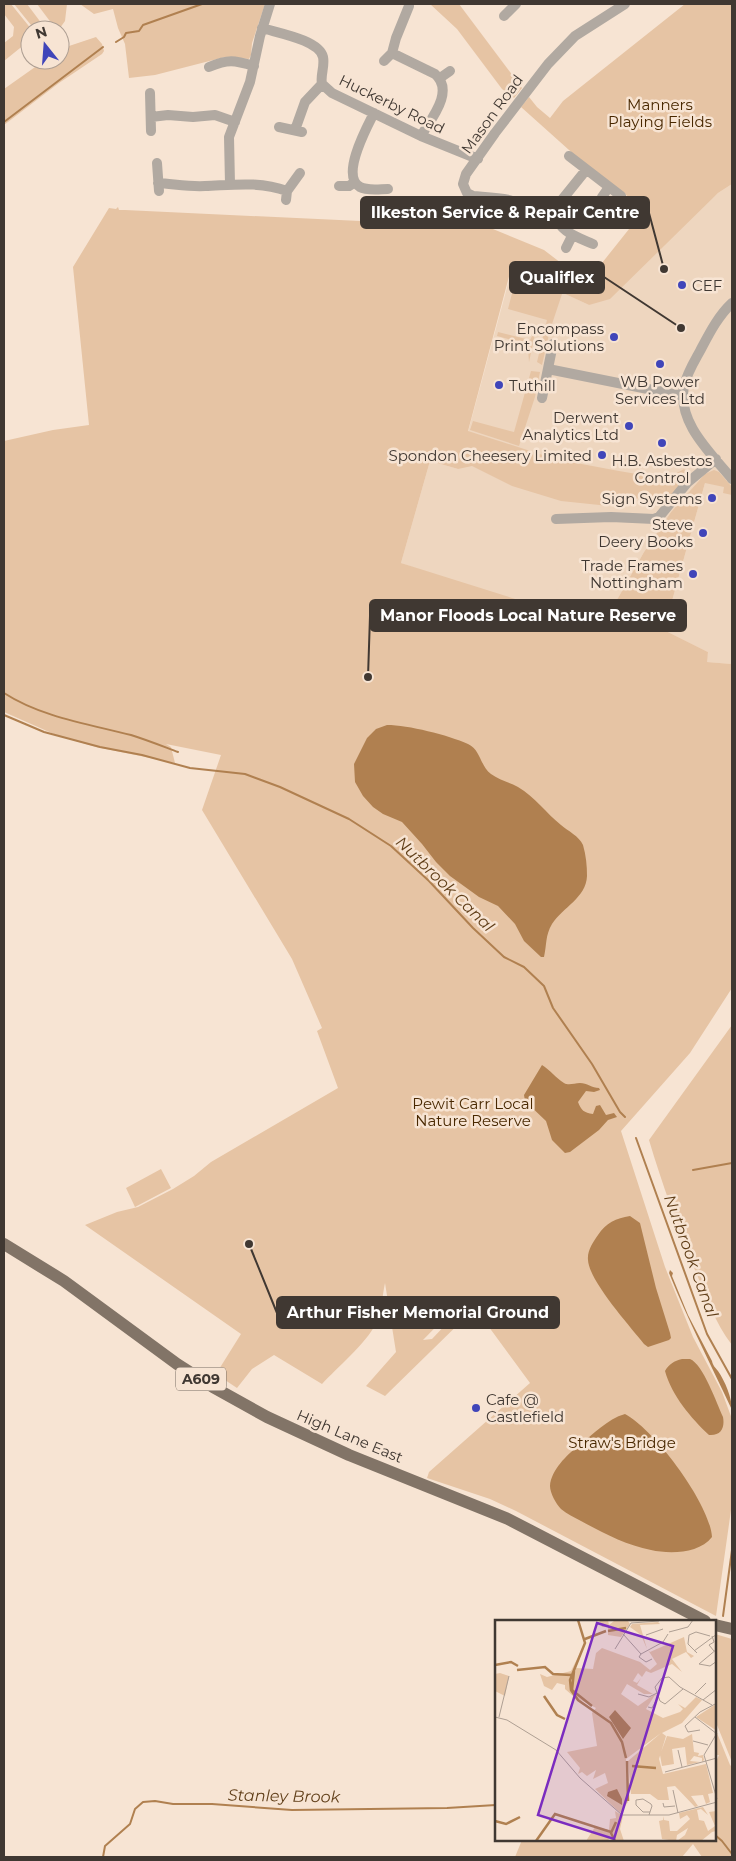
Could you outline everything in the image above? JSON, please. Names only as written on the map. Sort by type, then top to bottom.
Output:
[{"type":"main road","name":"High Lane East","points":[[4,1244],[55,1275],[177,1364],[260,1414],[339,1451],[508,1519],[703,1620]]},
{"type":"main road","points":[[716,1625],[732,1629]]},
{"type":"street","points":[[230,184],[228,141],[250,82],[262,28],[270,4]]},
{"type":"street","name":"Mason Road","points":[[551,210],[545,212],[534,211],[510,201],[470,195],[466,190],[464,181],[466,174],[529,88],[570,41],[585,28],[625,4]]},
{"type":"street","points":[[384,61],[392,53],[398,21],[409,6]]},
{"type":"street","points":[[262,28],[316,46],[324,60],[321,76],[322,84],[305,102],[298,131],[280,126]]},
{"type":"street","points":[[392,53],[440,78],[443,87],[442,98],[421,136]]},
{"type":"street","points":[[209,67],[223,61],[232,60],[254,66]]},
{"type":"street","points":[[440,78],[450,71]]},
{"type":"street","name":"Huckerby Road","points":[[322,84],[332,93],[421,136],[478,159]]},
{"type":"street","points":[[150,93],[151,130]]},
{"type":"street","points":[[374,113],[356,151],[353,168],[355,182],[363,188],[388,189]]},
{"type":"street","points":[[151,116],[168,115],[193,118],[215,114],[235,122]]},
{"type":"street","points":[[569,156],[621,196]]},
{"type":"street","points":[[156,163],[159,187],[230,184],[267,185],[286,195],[300,174]]},
{"type":"street","points":[[586,170],[557,206],[551,210],[562,229],[572,236],[593,244]]},
{"type":"street","points":[[339,186],[349,186],[355,182]]},
{"type":"street","points":[[602,198],[609,188]]},
{"type":"street","points":[[566,248],[572,236]]},
{"type":"street","points":[[732,302],[713,328],[690,369],[683,396],[684,411],[689,423],[732,479]]},
{"type":"street","points":[[542,398],[553,344]]},
{"type":"street","points":[[548,369],[683,396]]},
{"type":"street","points":[[556,518],[611,517],[635,514],[654,519],[660,518],[687,483],[716,459]]},
{"type":"shaded area","points":[[732,184],[732,664],[706,662],[708,652],[668,632],[665,626],[705,483],[699,481],[671,512],[644,552],[618,598],[590,630],[401,563],[430,461],[458,469],[512,269],[589,305],[718,193]]},
{"type":"shaded area","points":[[387,725],[428,731],[468,744],[476,750],[487,771],[524,791],[581,842],[586,860],[586,884],[578,896],[552,924],[547,936],[544,957],[541,957],[524,941],[515,924],[498,906],[479,897],[450,876],[402,822],[383,814],[363,796],[355,782],[354,764],[367,738],[376,729]]},
{"type":"shaded area","points":[[542,1065],[566,1084],[583,1083],[599,1088],[600,1090],[594,1092],[586,1091],[578,1102],[583,1111],[593,1114],[596,1106],[600,1105],[606,1115],[614,1113],[617,1117],[608,1120],[599,1130],[570,1152],[565,1153],[552,1140],[546,1121],[525,1101],[524,1095]]},
{"type":"shaded area","points":[[630,1216],[640,1223],[671,1338],[648,1347],[602,1291],[590,1269],[588,1260],[588,1253],[604,1227],[620,1218]]},
{"type":"shaded area","points":[[670,1270],[673,1273],[672,1276],[688,1315],[726,1385],[732,1410],[684,1308],[669,1273]]},
{"type":"shaded area","points":[[682,1359],[690,1359],[695,1362],[709,1385],[723,1417],[723,1428],[717,1434],[709,1435],[683,1406],[672,1389],[665,1371],[672,1363]]},
{"type":"shaded area","points":[[625,1414],[651,1435],[692,1488],[709,1523],[712,1537],[700,1547],[692,1550],[666,1552],[633,1545],[606,1534],[571,1515],[561,1509],[555,1501],[550,1486],[553,1474],[560,1463],[600,1428],[618,1416]]},
{"type":"green space","points":[[4,4],[11,4],[24,20],[20,20],[20,48],[4,61],[4,43],[13,36],[14,27],[4,14]]},
{"type":"green space","points":[[14,4],[27,4],[39,20],[27,20]]},
{"type":"green space","points":[[37,4],[67,4],[65,20],[49,20]]},
{"type":"green space","points":[[80,4],[265,4],[252,43],[249,59],[225,57],[155,75],[129,78],[125,44],[113,9],[94,14]]},
{"type":"green space","points":[[430,4],[459,4],[522,88],[514,98],[502,89],[457,29]]},
{"type":"green space","points":[[685,4],[732,4],[732,184],[718,193],[610,299],[589,305],[511,269],[468,431],[555,459],[666,479],[684,469],[690,475],[666,501],[643,497],[609,506],[561,501],[512,486],[472,466],[458,469],[430,461],[401,563],[547,609],[590,630],[618,598],[644,552],[671,512],[705,474],[714,470],[719,472],[732,487],[732,495],[723,493],[724,487],[705,483],[665,626],[668,632],[708,652],[707,662],[732,664],[732,988],[690,1053],[621,1131],[665,1267],[693,1337],[722,1392],[732,1419],[732,1503],[716,1616],[516,1511],[490,1499],[427,1478],[429,1472],[530,1383],[475,1308],[385,1396],[366,1386],[396,1352],[385,1283],[382,1304],[371,1332],[322,1384],[274,1355],[252,1369],[237,1388],[216,1374],[241,1334],[85,1225],[117,1212],[138,1207],[173,1189],[194,1176],[211,1162],[338,1088],[317,1031],[322,1028],[292,959],[202,810],[221,755],[166,744],[171,747],[175,763],[96,747],[56,735],[4,712],[4,441],[53,430],[89,425],[73,267],[109,208],[488,227],[544,250],[561,263],[594,273],[645,209],[588,167],[521,107],[529,97],[550,118],[563,101]],"holes":[[[466,1296],[469,1300],[432,1339],[423,1340]]]},
{"type":"green space","points":[[96,37],[102,44],[104,51],[4,125],[4,89],[31,70],[70,70],[70,46]]},
{"type":"green space","points":[[517,274],[562,294],[550,330],[542,365],[537,362],[547,320],[508,309]]},
{"type":"green space","points":[[536,329],[529,362],[528,349],[523,343],[497,336],[498,332],[530,340]]},
{"type":"green space","points":[[531,371],[540,372],[535,397],[519,446],[470,430],[473,421],[514,432]]},
{"type":"green space","points":[[732,1025],[732,1345],[716,1318],[695,1270],[670,1205],[649,1140]]},
{"type":"green space","points":[[161,1169],[171,1188],[135,1207],[126,1188]]},
{"type":"green space","points":[[716,1634],[732,1639],[732,1762],[716,1722]]},
{"type":"green space","points":[[716,1730],[732,1767],[732,1857],[702,1857],[693,1844],[682,1857],[515,1857],[522,1841],[716,1841],[716,1762],[719,1755],[716,1755]]},
{"type":"waterway","points":[[116,42],[124,37],[126,33],[139,31],[143,25],[202,4]]},
{"type":"waterway","points":[[4,122],[103,47]]},
{"type":"waterway","points":[[4,693],[49,714],[131,735],[178,752]]},
{"type":"waterway","name":"Nutbrook Canal","points":[[4,715],[44,732],[100,747],[142,755],[190,768],[245,774],[280,787],[349,819],[391,846],[429,881],[473,928],[504,957],[524,967],[544,986],[553,1008],[592,1064],[620,1112],[625,1117]]},
{"type":"waterway","name":"Nutbrook Canal","points":[[636,1138],[707,1334],[732,1379]]},
{"type":"waterway","points":[[693,1170],[732,1163]]},
{"type":"waterway","points":[[723,1616],[732,1550]]},
{"type":"waterway","name":"Stanley Brook","points":[[103,1857],[105,1846],[130,1824],[135,1809],[143,1802],[212,1804],[292,1810],[447,1808],[495,1805]]},
{"type":"waterway","points":[[716,1836],[732,1854]]},
{"type":"place","name":"Ilkeston Service & Repair Centre","points":[[664,269]]},
{"type":"place","name":"CEF","points":[[682,285]]},
{"type":"place","name":"Qualiflex","points":[[681,328]]},
{"type":"place","name":"Encompass Print Solutions","points":[[614,337]]},
{"type":"place","name":"WB Power Services Ltd","points":[[660,364]]},
{"type":"place","name":"Tuthill","points":[[499,385]]},
{"type":"place","name":"Derwent Analytics Ltd","points":[[629,426]]},
{"type":"place","name":"H.B. Asbestos Control","points":[[662,443]]},
{"type":"place","name":"Spondon Cheesery Limited","points":[[602,455]]},
{"type":"place","name":"Sign Systems","points":[[712,498]]},
{"type":"place","name":"Steve Deery Books","points":[[703,533]]},
{"type":"place","name":"Trade Frames Nottingham","points":[[693,574]]},
{"type":"place","name":"Manor Floods Local Nature Reserve","points":[[368,677]]},
{"type":"place","name":"Arthur Fisher Memorial Ground","points":[[249,1244]]},
{"type":"place","name":"Cafe @ Castlefield","points":[[476,1408]]},
{"type":"park label","name":"Manners Playing Fields","points":[[660,112]]},
{"type":"park label","name":"Pewit Carr Local Nature Reserve","points":[[473,1112]]},
{"type":"park label","name":"Straw's Bridge","points":[[622,1442]]}]
